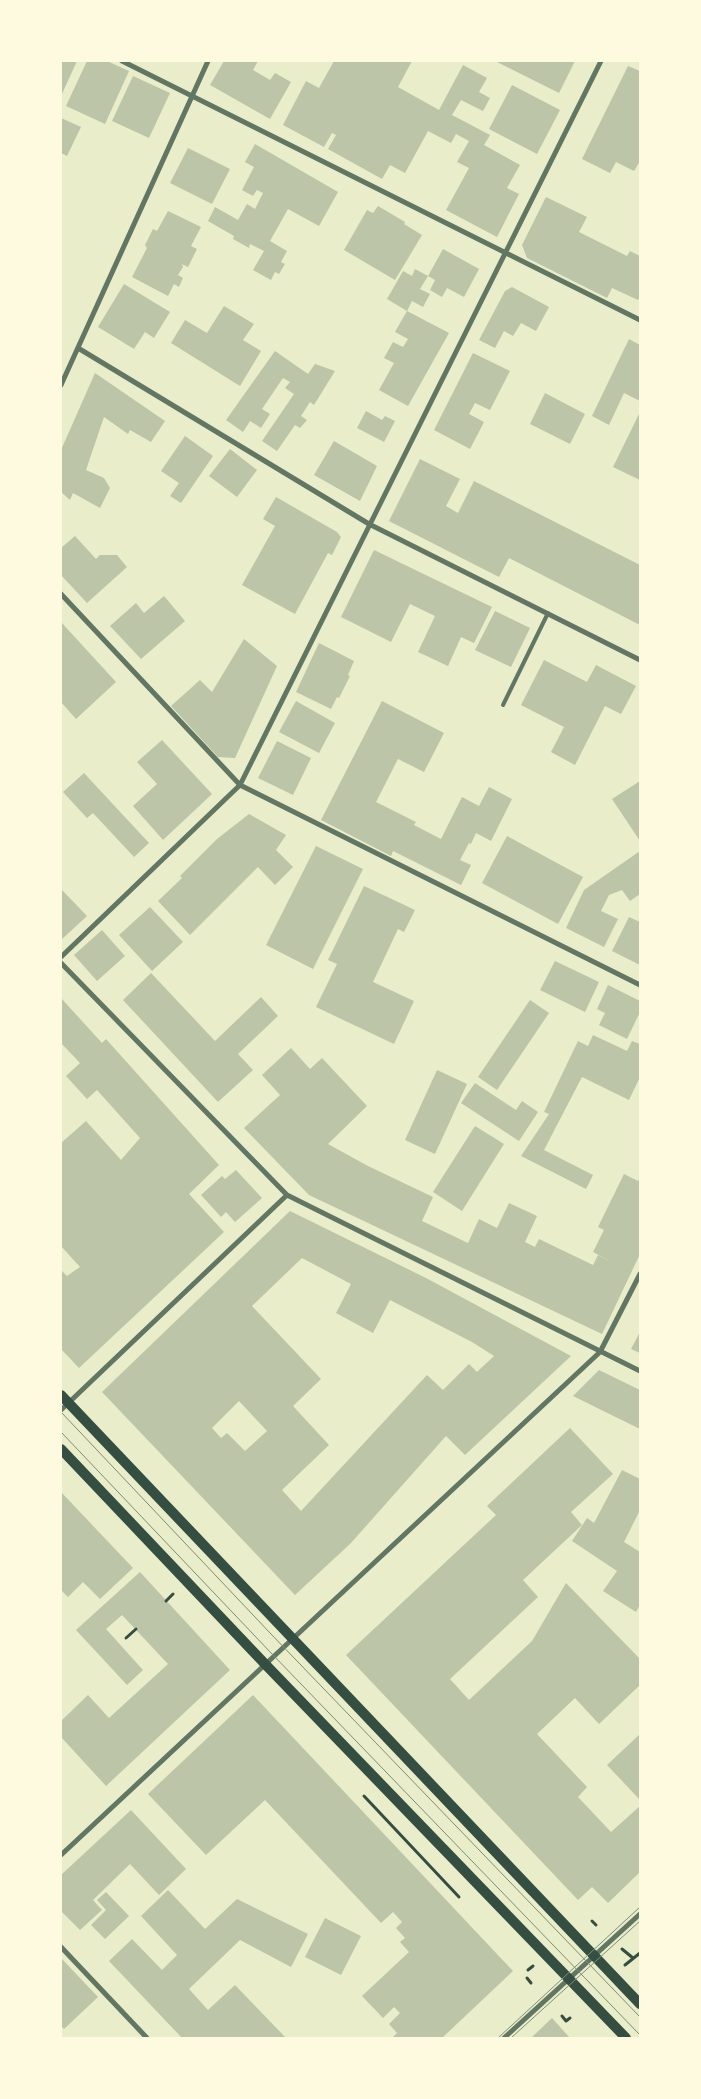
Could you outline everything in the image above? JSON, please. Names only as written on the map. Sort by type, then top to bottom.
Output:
[{"type":"main road","points":[[61,1395],[65,1406],[292,1638],[640,2004]]},
{"type":"main road","points":[[61,1449],[265,1664],[626,2038]]},
{"type":"street","points":[[122,61],[640,320]]},
{"type":"street","points":[[61,385],[208,61]]},
{"type":"street","points":[[61,957],[240,785],[601,61]]},
{"type":"street","points":[[78,348],[369,524],[640,660]]},
{"type":"street","points":[[61,594],[240,785],[640,985]]},
{"type":"street","points":[[61,964],[287,1196],[640,1372]]},
{"type":"street","points":[[65,1406],[287,1196]]},
{"type":"street","points":[[61,1854],[600,1352],[640,1274]]},
{"type":"street","points":[[504,2038],[640,1914]]},
{"type":"street","points":[[61,1947],[147,2038]]},
{"type":"lane","points":[[503,705],[548,613]]},
{"type":"path","points":[[166,1600],[172,1594]]},
{"type":"path","points":[[126,1638],[136,1629]]},
{"type":"path","points":[[364,1796],[459,1898]]},
{"type":"path","points":[[592,1921],[596,1924]]},
{"type":"path","points":[[622,1949],[632,1958]]},
{"type":"path","points":[[624,1967],[632,1958],[640,1953]]},
{"type":"path","points":[[528,1970],[533,1966]]},
{"type":"path","points":[[527,1978],[531,1983]]},
{"type":"path","points":[[562,2016],[566,2021],[570,2018]]},
{"type":"building","points":[[61,61],[77,61],[61,96]]},
{"type":"building","points":[[87,61],[107,61],[129,71],[105,124],[66,106]]},
{"type":"building","points":[[224,61],[258,61],[253,70],[270,80],[275,73],[291,82],[270,119],[210,85]]},
{"type":"building","points":[[334,61],[412,61],[398,87],[439,110],[463,65],[487,78],[479,92],[490,98],[483,111],[461,100],[452,115],[490,135],[484,145],[520,165],[507,188],[519,194],[497,237],[446,210],[469,168],[457,162],[469,141],[456,134],[451,143],[428,131],[405,173],[390,165],[382,179],[328,149],[336,135],[332,133],[324,147],[283,125],[306,81],[319,88]]},
{"type":"building","points":[[495,61],[575,61],[559,93]]},
{"type":"building","points":[[628,66],[640,71],[640,161],[634,171],[616,162],[610,173],[582,159]]},
{"type":"building","points":[[133,76],[170,93],[149,138],[112,121]]},
{"type":"building","points":[[512,85],[560,110],[537,154],[489,129]]},
{"type":"building","points":[[61,118],[81,127],[67,156],[61,153]]},
{"type":"building","points":[[255,144],[338,192],[319,226],[288,209],[270,241],[287,251],[281,262],[285,264],[279,274],[275,272],[271,280],[253,270],[264,251],[250,244],[249,248],[233,239],[234,236],[208,221],[215,207],[238,220],[247,204],[255,209],[263,193],[257,190],[253,196],[242,190],[254,167],[245,162]]},
{"type":"building","points":[[188,148],[230,169],[212,204],[170,183]]},
{"type":"building","points":[[546,197],[587,217],[579,232],[627,256],[630,251],[640,256],[640,296],[638,300],[612,288],[607,298],[527,258],[522,245]]},
{"type":"building","points":[[378,206],[422,235],[395,280],[344,250],[367,210],[373,213]]},
{"type":"building","points":[[168,211],[201,227],[191,246],[197,249],[188,267],[182,264],[183,267],[178,275],[183,278],[179,287],[174,284],[168,296],[132,277],[147,248],[145,245],[153,229],[157,231]]},
{"type":"building","points":[[443,249],[479,269],[464,297],[447,288],[442,297],[430,290],[435,280],[428,276]]},
{"type":"building","points":[[415,269],[428,276],[420,289],[430,294],[423,307],[412,301],[407,311],[387,299],[403,271],[412,276]]},
{"type":"building","points":[[124,284],[170,312],[154,338],[145,332],[134,349],[98,327]]},
{"type":"building","points":[[512,287],[549,307],[536,331],[521,323],[513,336],[504,331],[495,348],[479,340],[505,291]]},
{"type":"building","points":[[224,306],[254,324],[243,340],[261,351],[240,386],[171,343],[185,320],[207,333]]},
{"type":"building","points":[[407,311],[449,333],[408,406],[379,390],[394,363],[384,358],[393,342],[403,347],[408,339],[395,332]]},
{"type":"building","points":[[629,339],[640,345],[640,401],[624,393],[609,425],[592,416]]},
{"type":"building","points":[[275,351],[308,374],[315,364],[335,371],[314,405],[310,402],[301,416],[307,420],[300,428],[295,425],[277,451],[262,441],[294,394],[285,388],[290,382],[283,378],[262,409],[270,414],[261,428],[250,421],[243,432],[226,420]]},
{"type":"building","points":[[473,353],[510,371],[490,410],[475,403],[469,414],[484,422],[470,449],[434,430]]},
{"type":"building","points":[[95,373],[165,421],[151,442],[130,430],[128,434],[104,417],[86,470],[104,478],[110,488],[100,508],[73,493],[70,500],[61,492],[61,450]]},
{"type":"building","points":[[545,393],[585,414],[570,444],[530,424]]},
{"type":"building","points":[[366,411],[382,420],[385,416],[395,421],[384,442],[357,428]]},
{"type":"building","points":[[640,412],[640,480],[613,467]]},
{"type":"building","points":[[185,436],[213,456],[181,503],[170,496],[179,483],[161,471]]},
{"type":"building","points":[[334,441],[377,466],[360,501],[314,475]]},
{"type":"building","points":[[230,449],[257,470],[237,497],[209,476]]},
{"type":"building","points":[[420,459],[460,479],[446,506],[458,513],[474,481],[640,565],[640,625],[509,558],[499,577],[389,521]]},
{"type":"building","points":[[276,497],[337,532],[341,537],[332,555],[328,553],[295,614],[242,585],[275,526],[263,519]]},
{"type":"building","points":[[75,536],[96,559],[100,555],[117,555],[127,567],[87,603],[61,575],[61,548]]},
{"type":"building","points":[[374,550],[492,607],[474,643],[461,637],[448,666],[418,652],[435,616],[410,604],[391,642],[341,617]]},
{"type":"building","points":[[164,596],[185,621],[141,659],[110,626],[136,603],[144,613]]},
{"type":"building","points":[[495,611],[530,628],[511,667],[475,650]]},
{"type":"building","points":[[61,622],[116,682],[76,719],[61,702]]},
{"type":"building","points":[[244,639],[277,666],[235,758],[218,757],[171,706],[200,680],[212,692]]},
{"type":"building","points":[[319,643],[354,661],[348,675],[350,676],[331,709],[296,692]]},
{"type":"building","points":[[544,660],[587,682],[596,665],[636,686],[621,714],[605,706],[575,765],[551,752],[564,727],[521,705]]},
{"type":"building","points":[[296,701],[335,723],[319,753],[279,732]]},
{"type":"building","points":[[382,701],[444,733],[424,772],[398,759],[376,802],[416,822],[414,825],[441,839],[462,797],[479,806],[489,787],[512,799],[491,841],[476,833],[471,844],[469,843],[460,860],[471,865],[461,885],[393,851],[391,856],[321,820]]},
{"type":"building","points":[[162,740],[212,794],[163,840],[133,806],[157,784],[137,762]]},
{"type":"building","points":[[277,741],[311,758],[293,795],[258,778]]},
{"type":"building","points":[[84,773],[149,843],[134,857],[93,813],[87,818],[63,792]]},
{"type":"building","points":[[640,781],[640,841],[612,799]]},
{"type":"building","points":[[249,814],[286,835],[276,850],[293,867],[275,885],[258,867],[190,935],[158,901],[182,878],[180,876],[217,839]]},
{"type":"building","points":[[507,836],[583,877],[558,924],[482,883]]},
{"type":"building","points":[[316,846],[363,869],[313,969],[266,945]]},
{"type":"building","points":[[640,851],[640,894],[630,901],[622,890],[609,895],[601,911],[618,919],[604,947],[566,928],[584,890]]},
{"type":"building","points":[[364,886],[415,910],[404,932],[398,929],[373,982],[414,1001],[394,1044],[316,1007],[337,964],[328,960]]},
{"type":"building","points":[[61,889],[87,916],[61,940]]},
{"type":"building","points":[[150,907],[183,942],[152,971],[119,935]]},
{"type":"building","points":[[629,917],[640,922],[640,965],[612,951]]},
{"type":"building","points":[[102,930],[125,956],[97,981],[74,955]]},
{"type":"building","points":[[555,961],[599,982],[585,1012],[540,990]]},
{"type":"building","points":[[151,973],[215,1041],[261,997],[278,1016],[238,1054],[253,1070],[218,1102],[123,1000]]},
{"type":"building","points":[[608,985],[640,1001],[640,1012],[627,1039],[599,1025],[605,1013],[597,1009]]},
{"type":"building","points":[[61,998],[102,1043],[106,1039],[219,1165],[189,1194],[224,1232],[79,1368],[61,1349],[61,1270],[67,1276],[80,1267],[61,1246],[61,1143],[86,1121],[121,1160],[140,1138],[97,1090],[87,1099],[66,1076],[80,1063],[61,1043]]},
{"type":"building","points":[[530,1000],[549,1013],[497,1090],[478,1077]]},
{"type":"building","points":[[593,1035],[627,1051],[632,1041],[640,1044],[640,1077],[629,1100],[582,1077],[544,1150],[593,1175],[586,1189],[521,1156],[549,1114],[544,1112],[578,1041],[588,1046]]},
{"type":"building","points":[[291,1048],[310,1069],[322,1058],[367,1106],[328,1144],[368,1166],[433,1197],[422,1221],[468,1243],[479,1219],[497,1228],[509,1203],[537,1216],[525,1242],[535,1247],[539,1239],[593,1265],[598,1255],[612,1262],[593,1252],[604,1230],[598,1227],[624,1174],[638,1181],[640,1178],[640,1254],[602,1334],[309,1195],[244,1128],[280,1095],[262,1075]]},
{"type":"building","points":[[437,1070],[467,1084],[435,1154],[405,1140]]},
{"type":"building","points":[[475,1083],[516,1110],[522,1101],[538,1112],[519,1141],[461,1103]]},
{"type":"building","points":[[475,1126],[504,1144],[462,1211],[433,1192]]},
{"type":"building","points":[[236,1170],[262,1198],[235,1222],[226,1212],[221,1217],[201,1195],[222,1176],[225,1179]]},
{"type":"building","points":[[290,1211],[426,1278],[571,1356],[465,1455],[446,1436],[351,1543],[295,1595],[102,1392]],"holes":[[[302,1258],[351,1284],[336,1313],[373,1333],[390,1300],[472,1342],[494,1356],[477,1372],[469,1364],[443,1390],[427,1375],[301,1511],[282,1490],[329,1445],[293,1406],[321,1379],[252,1306]],[[239,1401],[267,1431],[245,1451],[227,1433],[221,1438],[212,1428]]]},
{"type":"building","points":[[640,1332],[640,1353],[631,1349]]},
{"type":"building","points":[[599,1370],[640,1390],[640,1429],[573,1396]]},
{"type":"building","points":[[570,1428],[613,1474],[571,1512],[582,1525],[523,1580],[538,1597],[450,1679],[469,1700],[532,1641],[566,1583],[640,1659],[640,1685],[599,1724],[575,1698],[537,1734],[587,1787],[578,1797],[611,1832],[640,1806],[640,1872],[608,1903],[592,1887],[578,1900],[346,1655],[496,1515],[487,1506]]},
{"type":"building","points":[[622,1470],[640,1479],[640,1510],[624,1542],[640,1552],[640,1605],[636,1612],[603,1591],[617,1571],[572,1541],[587,1518],[594,1523]]},
{"type":"building","points":[[61,1492],[133,1568],[100,1599],[83,1582],[68,1597],[61,1590]]},
{"type":"building","points":[[140,1572],[230,1670],[106,1786],[61,1737],[61,1721],[88,1695],[109,1718],[168,1664],[122,1615],[106,1629],[143,1670],[127,1685],[76,1630]]},
{"type":"building","points":[[253,1695],[513,1971],[442,2038],[392,2038],[397,2033],[389,2024],[400,2013],[394,2007],[383,2018],[362,1996],[409,1952],[400,1942],[405,1938],[396,1928],[402,1922],[393,1912],[381,1923],[265,1800],[206,1855],[148,1794]]},
{"type":"building","points":[[640,1734],[640,1800],[607,1765]]},
{"type":"building","points":[[131,1810],[186,1869],[159,1895],[130,1864],[93,1900],[102,1910],[80,1930],[61,1911],[61,1875]]},
{"type":"building","points":[[168,1890],[205,1929],[237,1899],[308,1934],[291,1967],[240,1940],[189,1989],[208,2010],[235,1985],[286,2038],[182,2038],[109,1961],[132,1939],[162,1970],[177,1955],[141,1916]]},
{"type":"building","points":[[106,1892],[129,1916],[105,1939],[91,1925],[106,1910],[97,1900]]},
{"type":"building","points":[[325,1918],[361,1936],[341,1975],[305,1957]]},
{"type":"building","points":[[61,1958],[98,1997],[64,2029],[61,2026]]},
{"type":"building","points":[[552,2018],[570,2038],[531,2038]]},
{"type":"tram line","points":[[61,1412],[271,1634],[640,2017]]},
{"type":"tram line","points":[[61,1432],[273,1655],[640,2035]]},
{"type":"tram line","points":[[498,2038],[640,1907]]},
{"type":"tram line","points":[[511,2038],[640,1921]]}]
